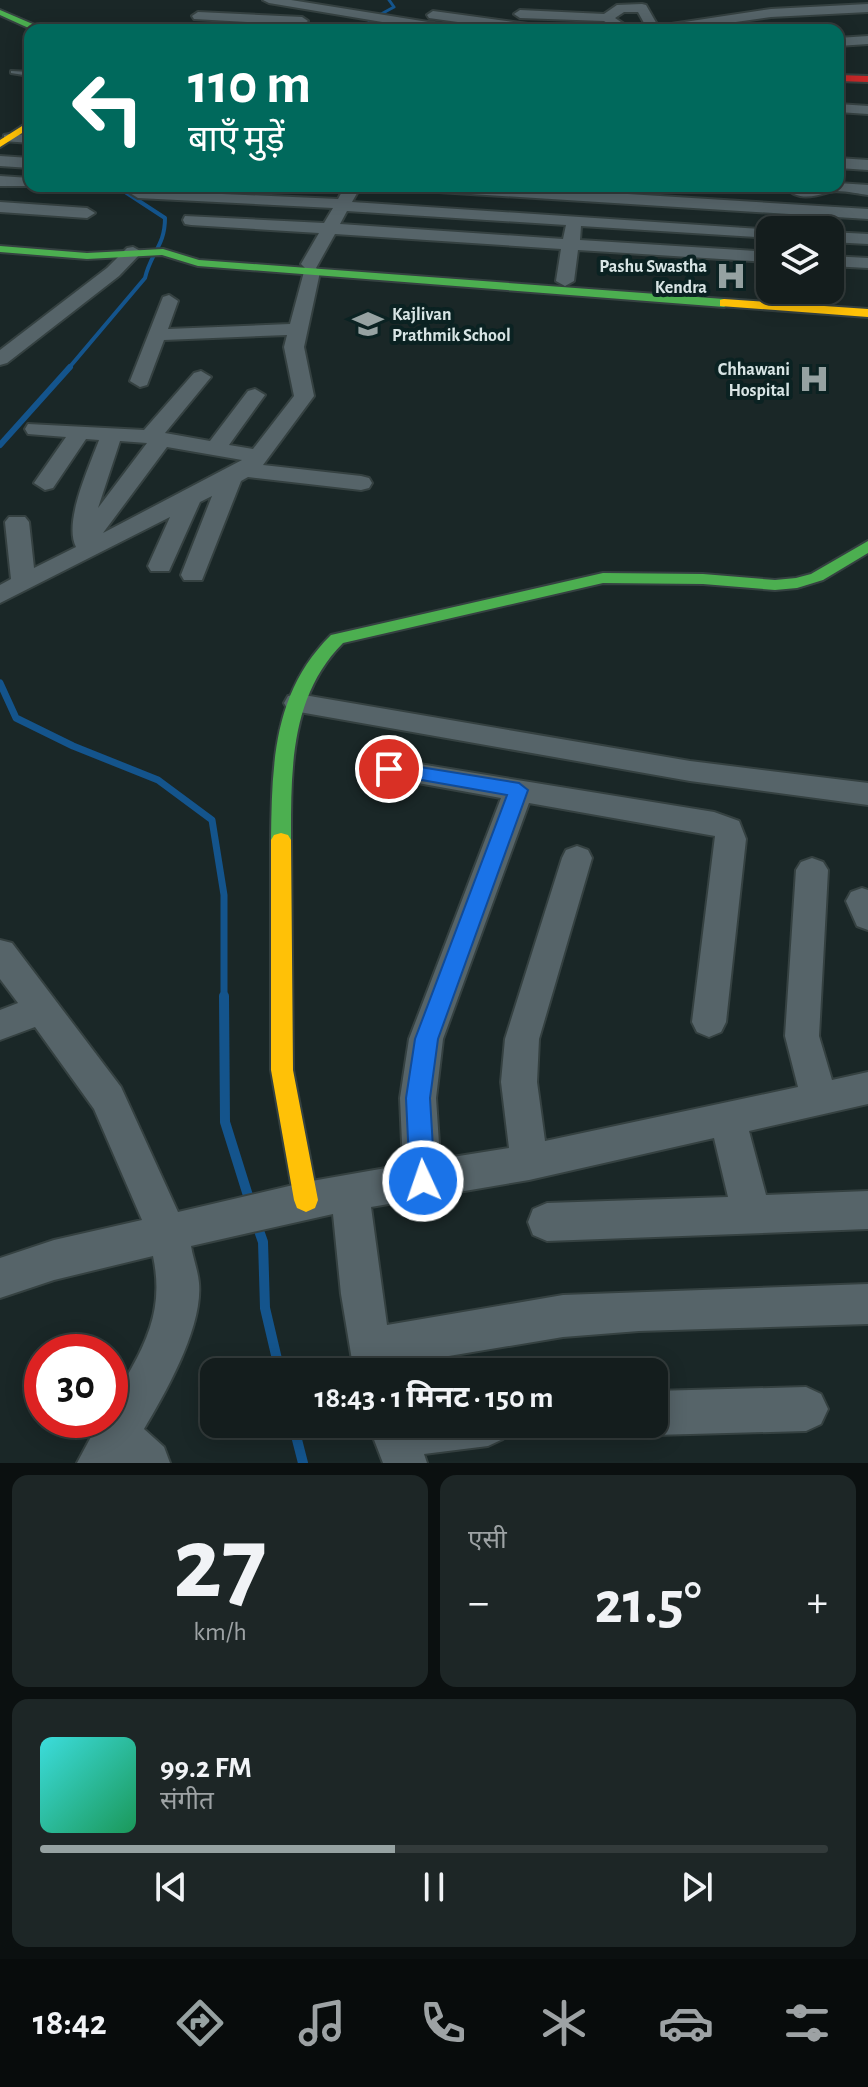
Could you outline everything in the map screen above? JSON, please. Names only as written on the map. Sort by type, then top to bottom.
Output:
[{"type":"main road","points":[[0,12],[26,24]]},
{"type":"main road","points":[[844,78],[864,79]]},
{"type":"main road","points":[[3,140],[24,128]]},
{"type":"main road","points":[[0,242],[194,254],[310,268],[868,313]]},
{"type":"main road","points":[[0,249],[87,256],[132,252]]},
{"type":"main road","points":[[310,268],[756,292]]},
{"type":"main road","points":[[844,299],[868,302]]},
{"type":"main road","points":[[292,1205],[282,1070],[281,766],[298,703],[323,648],[337,639],[603,578],[703,579],[775,585],[797,583],[817,577],[868,546]]},
{"type":"street","points":[[186,24],[223,0]]},
{"type":"street","points":[[255,19],[270,0],[438,24]]},
{"type":"street","points":[[444,2],[453,24]]},
{"type":"street","points":[[607,18],[618,9],[642,8],[651,24]]},
{"type":"street","points":[[697,24],[783,12],[868,8]]},
{"type":"street","points":[[405,12],[447,24]]},
{"type":"street","points":[[783,12],[795,24],[868,20]]},
{"type":"street","points":[[499,13],[607,18],[617,24]]},
{"type":"street","points":[[198,16],[339,22]]},
{"type":"street","points":[[844,32],[868,31]]},
{"type":"street","points":[[844,42],[868,40]]},
{"type":"street","points":[[844,108],[868,109],[864,79]]},
{"type":"street","points":[[3,140],[24,139]]},
{"type":"street","points":[[0,161],[24,163]]},
{"type":"street","points":[[844,163],[868,165]]},
{"type":"street","points":[[0,173],[24,175]]},
{"type":"street","points":[[0,181],[24,183]]},
{"type":"street","points":[[844,188],[868,190]]},
{"type":"street","points":[[193,575],[245,468],[304,396],[294,347],[310,268],[350,192]]},
{"type":"street","points":[[565,281],[579,192]]},
{"type":"street","points":[[602,192],[810,201],[868,214]]},
{"type":"street","points":[[799,192],[810,201],[812,216]]},
{"type":"street","points":[[810,201],[821,192]]},
{"type":"street","points":[[0,193],[45,196]]},
{"type":"street","points":[[138,193],[756,232]]},
{"type":"street","points":[[0,207],[87,213]]},
{"type":"street","points":[[191,220],[756,256]]},
{"type":"street","points":[[844,238],[868,239]]},
{"type":"street","points":[[0,359],[113,272],[132,252]]},
{"type":"street","points":[[844,262],[868,263]]},
{"type":"street","points":[[140,381],[169,301]]},
{"type":"street","points":[[156,335],[298,329]]},
{"type":"street","points":[[86,546],[155,438],[201,377]]},
{"type":"street","points":[[215,449],[255,395]]},
{"type":"street","points":[[36,429],[155,438],[215,449],[245,468],[361,483]]},
{"type":"street","points":[[45,483],[80,432]]},
{"type":"street","points":[[86,546],[85,515],[112,434]]},
{"type":"street","points":[[0,595],[86,546],[245,468]]},
{"type":"street","points":[[160,566],[191,497]]},
{"type":"street","points":[[17,522],[24,583]]},
{"type":"street","points":[[298,703],[690,771],[868,794]]},
{"type":"street","points":[[389,769],[714,823],[728,829],[731,839],[709,1022]]},
{"type":"street","points":[[423,1181],[418,1098],[426,1039],[519,790]]},
{"type":"street","points":[[529,1162],[519,1082],[522,1039],[577,858]]},
{"type":"street","points":[[812,870],[802,1036],[819,1098]]},
{"type":"street","points":[[0,953],[108,1099],[185,1230],[177,1312],[148,1382],[108,1448],[148,1463]]},
{"type":"street","points":[[0,1025],[41,1009]]},
{"type":"street","points":[[0,1278],[54,1260],[292,1205],[529,1162],[868,1088]]},
{"type":"street","points":[[727,1118],[752,1213]]},
{"type":"street","points":[[350,1195],[373,1358]]},
{"type":"street","points":[[547,1222],[868,1210]]},
{"type":"street","points":[[379,1358],[474,1328],[563,1316],[647,1310],[868,1304]]},
{"type":"street","points":[[668,1413],[806,1409]]},
{"type":"lane","points":[[13,72],[24,73]]},
{"type":"waterway","points":[[367,24],[394,7],[389,0]]},
{"type":"waterway","points":[[68,369],[145,278],[163,236],[165,218],[125,192]]},
{"type":"waterway","points":[[0,445],[70,367]]},
{"type":"waterway","points":[[0,683],[16,718],[73,746],[158,780],[212,820],[224,895],[224,996]]},
{"type":"waterway","points":[[224,996],[225,1122],[250,1202]]},
{"type":"waterway","points":[[257,1225],[263,1242],[265,1308],[277,1358]]},
{"type":"waterway","points":[[297,1438],[303,1463]]},
{"type":"traffic: fast","points":[[0,12],[26,24]]},
{"type":"traffic: fast","points":[[0,249],[87,256],[163,252],[198,263],[724,303]]},
{"type":"traffic: fast","points":[[281,840],[284,760],[295,705],[319,657],[337,639],[603,578],[703,579],[775,585],[797,583],[817,577],[868,546]]},
{"type":"traffic: slow","points":[[0,144],[24,128]]},
{"type":"traffic: slow","points":[[724,303],[868,313]]},
{"type":"traffic: slow","points":[[281,840],[282,1070],[306,1200]]},
{"type":"traffic: jam","points":[[844,78],[868,79]]},
{"type":"place","name":"Pashu Swastha Kendra","points":[[731,276]]},
{"type":"place","name":"Kajlivan Prathmik School","points":[[368,324]]},
{"type":"place","name":"Chhawani Hospital","points":[[814,379]]},
{"type":"route","points":[[389,769],[519,790],[426,1039],[418,1098],[423,1181]]}]
